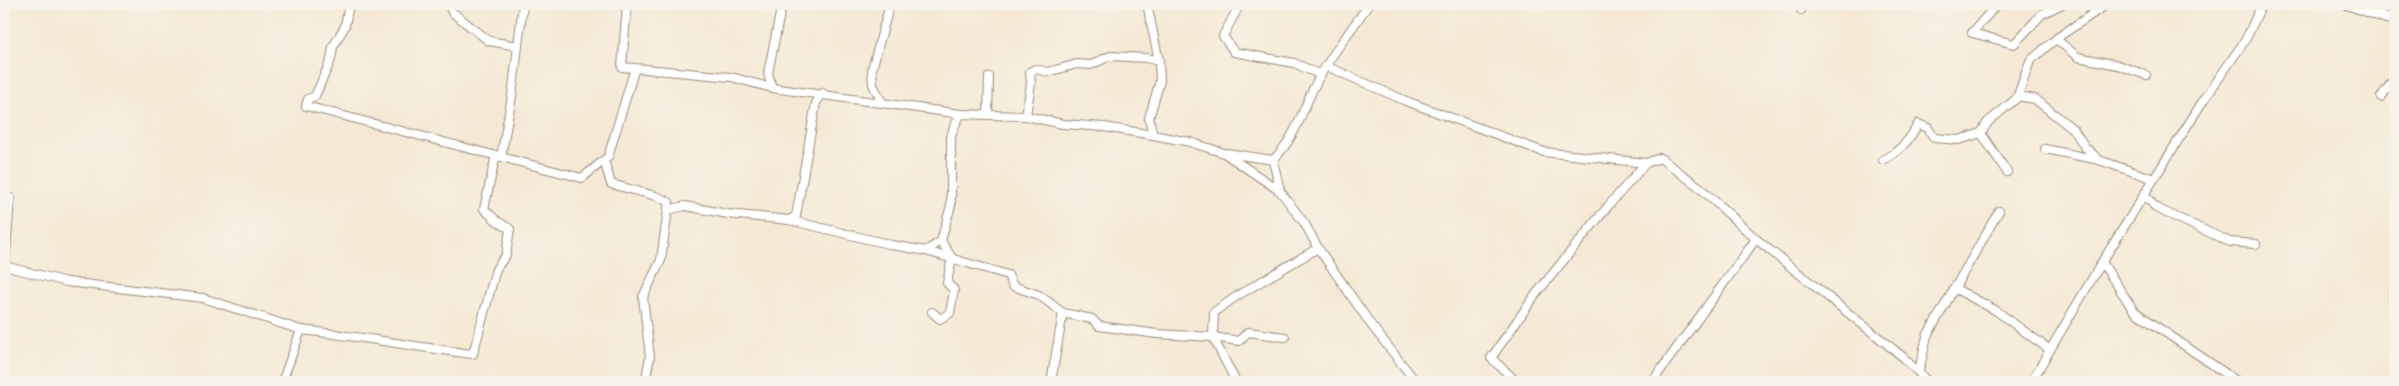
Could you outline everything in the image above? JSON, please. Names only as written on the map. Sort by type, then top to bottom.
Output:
[{"type":"street","points":[[350,4],[345,26],[333,47],[331,60],[315,96],[308,99],[306,106],[582,178],[608,157],[635,68]]},
{"type":"street","points":[[448,4],[452,12],[489,41],[518,46]]},
{"type":"street","points":[[10,198],[4,266],[67,282],[203,298],[301,330],[362,336],[423,348],[473,354],[496,269],[506,255],[510,229],[497,221],[484,209],[512,96],[523,4]]},
{"type":"street","points":[[627,4],[622,68],[731,77],[772,88],[961,114],[1026,116],[1063,124],[1104,127],[1153,134],[1190,142],[1224,153],[1273,160]]},
{"type":"street","points":[[772,88],[768,73],[782,4]]},
{"type":"street","points":[[882,102],[873,85],[872,69],[890,4]]},
{"type":"street","points":[[1147,4],[1159,61],[1160,82],[1149,118],[1153,134]]},
{"type":"street","points":[[1240,4],[1223,36],[1234,52],[1294,63],[1321,74]]},
{"type":"street","points":[[1273,160],[1285,148],[1302,119],[1321,74],[1368,4]]},
{"type":"street","points":[[1997,4],[1972,33],[2014,44],[2042,14],[2062,4]]},
{"type":"street","points":[[1883,160],[1898,152],[1912,135],[1918,124],[1928,128],[1934,138],[1959,140],[1981,133],[1988,122],[2018,96],[2030,61],[2056,39],[2107,4]]},
{"type":"street","points":[[2031,382],[2144,194],[2201,104],[2246,39],[2262,4]]},
{"type":"street","points":[[2347,4],[2395,21]]},
{"type":"street","points":[[2379,15],[2381,4]]},
{"type":"street","points":[[2056,39],[2078,57],[2118,65],[2146,75]]},
{"type":"street","points":[[1026,116],[1031,83],[1030,72],[1035,69],[1048,72],[1077,64],[1091,64],[1110,56],[1146,58],[1159,61]]},
{"type":"street","points":[[1326,66],[1406,101],[1544,152],[1646,163],[1660,158],[1698,186],[1756,239],[1919,371],[1928,382]]},
{"type":"street","points":[[988,115],[989,78]]},
{"type":"street","points":[[2381,97],[2395,78]]},
{"type":"street","points":[[789,220],[796,216],[816,103],[823,94]]},
{"type":"street","points":[[2018,96],[2035,99],[2074,130],[2085,147],[2099,160]]},
{"type":"street","points":[[926,251],[941,241],[951,205],[951,137],[961,114]]},
{"type":"street","points":[[1981,133],[2007,172]]},
{"type":"street","points":[[2045,149],[2099,160],[2154,179]]},
{"type":"street","points":[[1224,153],[1280,191],[1305,224],[1318,248],[1372,326],[1416,382]]},
{"type":"street","points":[[604,160],[611,184],[656,196],[669,202],[661,260],[643,297],[650,357],[645,382]]},
{"type":"street","points":[[1273,160],[1280,191]]},
{"type":"street","points":[[1517,382],[1491,358],[1536,294],[1646,163]]},
{"type":"street","points":[[2144,194],[2156,208],[2230,242],[2256,244]]},
{"type":"street","points":[[668,210],[685,206],[728,214],[789,220],[892,245],[926,251],[1008,275],[1013,286],[1040,295],[1063,313],[1092,318],[1099,326],[1157,334],[1213,337],[1239,341],[1248,332],[1285,337]]},
{"type":"street","points":[[1919,371],[1927,336],[1999,211]]},
{"type":"street","points":[[1652,382],[1756,239]]},
{"type":"street","points":[[932,312],[940,319],[950,313],[954,290],[947,283],[952,258],[941,241]]},
{"type":"street","points":[[1236,382],[1213,337],[1214,312],[1240,294],[1318,248]]},
{"type":"street","points":[[2102,262],[2134,311],[2238,382]]},
{"type":"street","points":[[1954,288],[1995,310],[2050,350]]},
{"type":"street","points":[[2395,290],[2392,295],[2395,311]]},
{"type":"street","points":[[1051,382],[1063,313]]},
{"type":"street","points":[[282,382],[301,330]]}]
